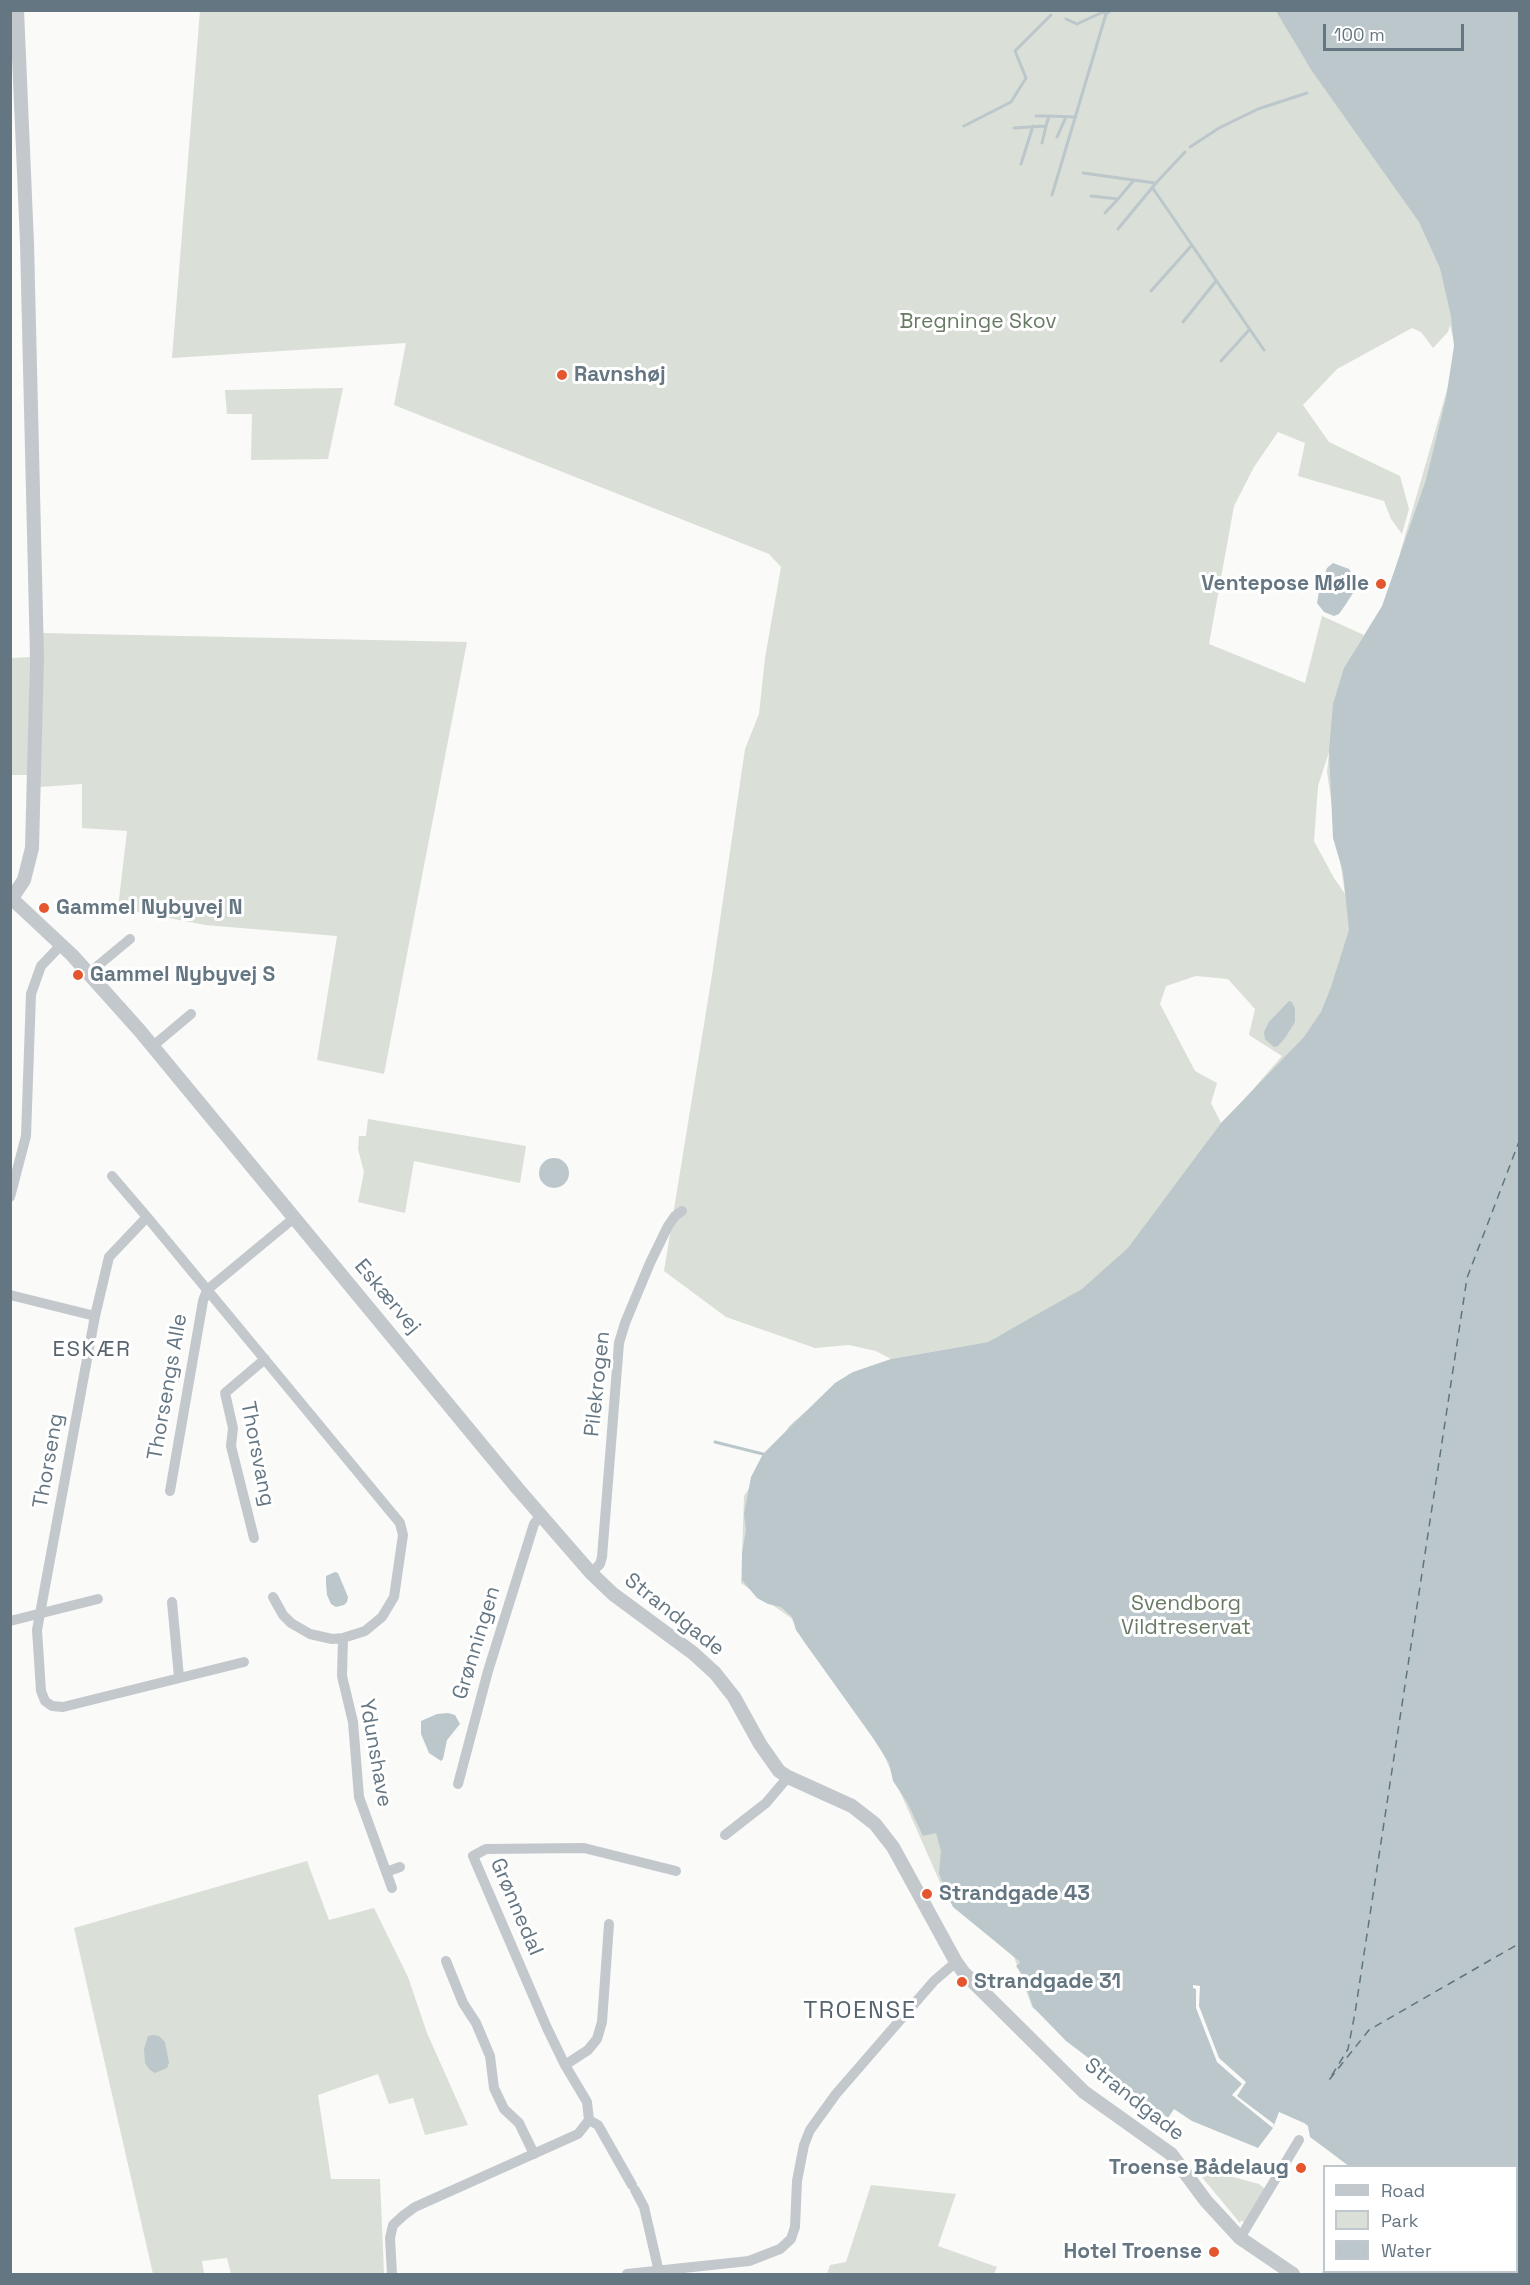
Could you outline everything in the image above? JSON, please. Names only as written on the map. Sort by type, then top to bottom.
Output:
[{"type":"street","points":[[11,898],[24,880],[32,848],[37,658],[27,254],[17,10]]},
{"type":"street","name":"Eskærvej","points":[[11,898],[62,944],[153,1046],[591,1573]]},
{"type":"street","points":[[89,973],[130,939]]},
{"type":"street","points":[[10,1197],[26,1136],[31,994],[40,966],[62,944]]},
{"type":"street","points":[[153,1046],[191,1014]]},
{"type":"street","points":[[112,1176],[400,1523],[403,1535],[397,1586],[389,1607],[382,1617],[365,1631],[343,1638],[321,1638],[300,1629],[283,1615],[273,1597]]},
{"type":"street","name":"Pilekrogen","points":[[591,1573],[600,1564],[602,1557],[619,1342],[654,1254],[668,1226],[682,1211]]},
{"type":"street","name":"Thorseng","points":[[147,1217],[110,1257],[95,1316],[37,1630],[41,1691],[45,1701],[52,1706],[63,1707],[179,1677]]},
{"type":"street","points":[[207,1290],[294,1218]]},
{"type":"street","name":"Thorsengs Alle","points":[[170,1491],[203,1301],[207,1290]]},
{"type":"street","points":[[10,1295],[95,1316]]},
{"type":"street","name":"Thorsvang","points":[[254,1538],[231,1446],[233,1428],[225,1393],[265,1359]]},
{"type":"street","name":"Grønningen","points":[[458,1784],[492,1660],[534,1524],[541,1515]]},
{"type":"street","name":"Strandgade","points":[[591,1573],[613,1594],[693,1653],[715,1673],[738,1704],[771,1762],[788,1778],[852,1806],[881,1831],[910,1876],[956,1962],[1084,2092],[1171,2154],[1206,2201],[1240,2238],[1293,2274]]},
{"type":"street","points":[[10,1621],[98,1599]]},
{"type":"street","points":[[171,1602],[179,1677],[244,1662]]},
{"type":"street","name":"Ydunshave","points":[[343,1638],[342,1676],[353,1722],[359,1797],[392,1888]]},
{"type":"street","points":[[725,1835],[766,1803],[788,1778]]},
{"type":"street","name":"Grønnedal","points":[[659,2272],[644,2206],[598,2125],[589,2120],[587,2102],[547,2028],[473,1856],[486,1849],[584,1848],[676,1871]]},
{"type":"street","points":[[386,1872],[400,1867]]},
{"type":"street","points":[[565,2065],[588,2050],[597,2039],[602,2022],[609,1924]]},
{"type":"street","points":[[446,1961],[463,2003],[476,2023],[490,2056],[494,2088],[504,2109],[519,2123],[534,2154]]},
{"type":"street","points":[[627,2274],[749,2261],[780,2249],[791,2239],[795,2227],[797,2181],[804,2145],[810,2130],[836,2094],[934,1981],[956,1962]]},
{"type":"street","points":[[392,2274],[390,2238],[393,2225],[404,2215],[416,2207],[578,2134],[589,2120]]},
{"type":"street","points":[[1240,2238],[1299,2140]]},
{"type":"green space","name":"Bregninge Skov","points":[[200,11],[1519,11],[1519,2202],[1518,2165],[1348,2165],[1338,2158],[1368,2086],[1169,1982],[1169,2116],[1032,2007],[1014,1957],[946,1896],[879,1744],[791,1618],[741,1583],[744,1496],[790,1425],[849,1374],[988,1345],[1007,1331],[988,1342],[891,1359],[876,1351],[849,1345],[815,1348],[726,1317],[664,1271],[712,975],[745,749],[759,714],[765,658],[781,567],[769,554],[394,405],[406,343],[172,358]],"holes":[[[1450,325],[1457,355],[1384,609],[1351,657],[1364,635],[1322,616],[1305,683],[1209,644],[1234,506],[1254,467],[1278,432],[1305,443],[1298,476],[1384,501],[1391,519],[1402,534],[1409,509],[1400,476],[1329,442],[1303,405],[1337,369],[1412,328],[1421,332],[1433,348],[1448,332]],[[1329,752],[1327,772],[1345,894],[1314,841],[1318,786]],[[1196,976],[1228,979],[1255,1009],[1249,1035],[1282,1056],[1208,1141],[1221,1123],[1211,1103],[1217,1083],[1195,1071],[1160,1004],[1166,986]]]},
{"type":"green space","points":[[343,388],[328,459],[251,460],[252,414],[227,414],[225,390]]},
{"type":"green space","points":[[41,633],[467,642],[384,1074],[317,1060],[337,936],[205,925],[118,908],[127,831],[82,828],[82,784],[40,787]]},
{"type":"green space","points":[[30,657],[28,775],[11,775],[11,658]]},
{"type":"green space","points":[[368,1119],[526,1146],[520,1183],[414,1161],[405,1213],[358,1202],[364,1172],[358,1149],[359,1136],[366,1136]]},
{"type":"green space","points":[[307,1861],[329,1920],[374,1908],[408,1977],[427,2033],[468,2125],[425,2135],[413,2098],[389,2104],[378,2074],[318,2095],[331,2179],[380,2179],[384,2274],[231,2274],[227,2258],[202,2261],[204,2274],[153,2274],[74,1928]]},
{"type":"green space","points":[[1203,2169],[1259,2184],[1265,2189],[1245,2223],[1241,2220],[1240,2223],[1196,2170]]},
{"type":"green space","points":[[871,2185],[956,2194],[938,2246],[997,2267],[994,2274],[827,2274],[830,2265],[846,2262]]},
{"type":"water","name":"Svendborg Vildtreservat","points":[[1276,11],[1519,11],[1519,2195],[1518,2165],[1348,2165],[1310,2137],[1308,2126],[1279,2112],[1273,2128],[1258,2148],[1192,2121],[1174,2109],[1168,2118],[1066,2041],[1033,2007],[1022,1974],[1016,1966],[1020,1963],[1019,1961],[953,1907],[939,1873],[941,1851],[936,1833],[923,1836],[907,1802],[893,1781],[889,1763],[796,1630],[792,1617],[781,1607],[757,1598],[742,1580],[742,1553],[746,1530],[744,1514],[751,1477],[763,1454],[835,1383],[853,1372],[891,1359],[988,1342],[1082,1289],[1128,1248],[1221,1123],[1304,1037],[1321,1012],[1331,987],[1349,930],[1343,872],[1333,838],[1329,751],[1333,704],[1344,668],[1382,606],[1426,480],[1446,398],[1454,346],[1451,316],[1440,268],[1419,222],[1312,71]]},
{"type":"water","points":[[1333,563],[1349,569],[1355,579],[1353,593],[1339,614],[1334,616],[1324,612],[1317,603],[1327,568]]},
{"type":"water","points":[[1289,1001],[1295,1009],[1295,1022],[1285,1038],[1274,1047],[1265,1039],[1264,1032],[1269,1022]]},
{"type":"water","points":[[554,1158],[565,1162],[569,1173],[565,1184],[554,1188],[543,1184],[539,1173],[543,1162]]},
{"type":"water","points":[[338,1573],[348,1597],[344,1605],[336,1607],[331,1604],[327,1595],[326,1583],[326,1576]]},
{"type":"water","points":[[437,1714],[455,1715],[460,1724],[447,1740],[441,1761],[429,1753],[421,1734],[421,1721]]},
{"type":"water","points":[[148,2036],[159,2036],[165,2042],[169,2063],[167,2068],[155,2073],[145,2063],[144,2049]]},
{"type":"pier","points":[[1193,1985],[1200,1986],[1199,2006],[1219,2058],[1246,2082],[1237,2096],[1274,2124],[1273,2128],[1232,2095],[1242,2084],[1217,2062],[1196,2008],[1196,1989]]},
{"type":"waterway","points":[[1052,195],[1106,14],[1111,10]]},
{"type":"waterway","points":[[1066,19],[1077,24],[1103,12],[1106,14]]},
{"type":"waterway","points":[[964,126],[1011,102],[1026,78],[1015,51],[1051,15]]},
{"type":"waterway","points":[[1190,147],[1219,128],[1258,109],[1307,93]]},
{"type":"waterway","points":[[1036,116],[1049,116]]},
{"type":"waterway","points":[[1014,128],[1046,126],[1049,116],[1076,117]]},
{"type":"waterway","points":[[1057,137],[1066,117]]},
{"type":"waterway","points":[[1021,164],[1033,126]]},
{"type":"waterway","points":[[1042,143],[1046,126]]},
{"type":"waterway","points":[[1118,229],[1185,152]]},
{"type":"waterway","points":[[1083,173],[1155,183]]},
{"type":"waterway","points":[[1091,196],[1118,199],[1134,180]]},
{"type":"waterway","points":[[1152,187],[1264,350]]},
{"type":"waterway","points":[[1105,213],[1118,199]]},
{"type":"waterway","points":[[1151,291],[1192,245]]},
{"type":"waterway","points":[[1183,322],[1216,281]]},
{"type":"waterway","points":[[1221,361],[1250,329]]},
{"type":"waterway","points":[[715,1442],[763,1454]]},
{"type":"ferry route","points":[[1520,1139],[1467,1278],[1355,2013],[1348,2049],[1329,2080],[1369,2030],[1520,1943]]},
{"type":"place","name":"Ravnshøj","points":[[562,375]]},
{"type":"place","name":"Ventepose Mølle","points":[[1381,584]]},
{"type":"place","name":"Gammel Nybyvej N","points":[[44,908]]},
{"type":"place","name":"Gammel Nybyvej S","points":[[78,975]]},
{"type":"place","name":"Strandgade 43","points":[[927,1894]]},
{"type":"place","name":"Strandgade 31","points":[[962,1982]]},
{"type":"place","name":"Troense Bådelaug","points":[[1301,2168]]},
{"type":"place","name":"Hotel Troense","points":[[1214,2252]]},
{"type":"district","name":"ESKÆR","points":[[92,1350]]},
{"type":"district","name":"TROENSE","points":[[860,2011]]}]
